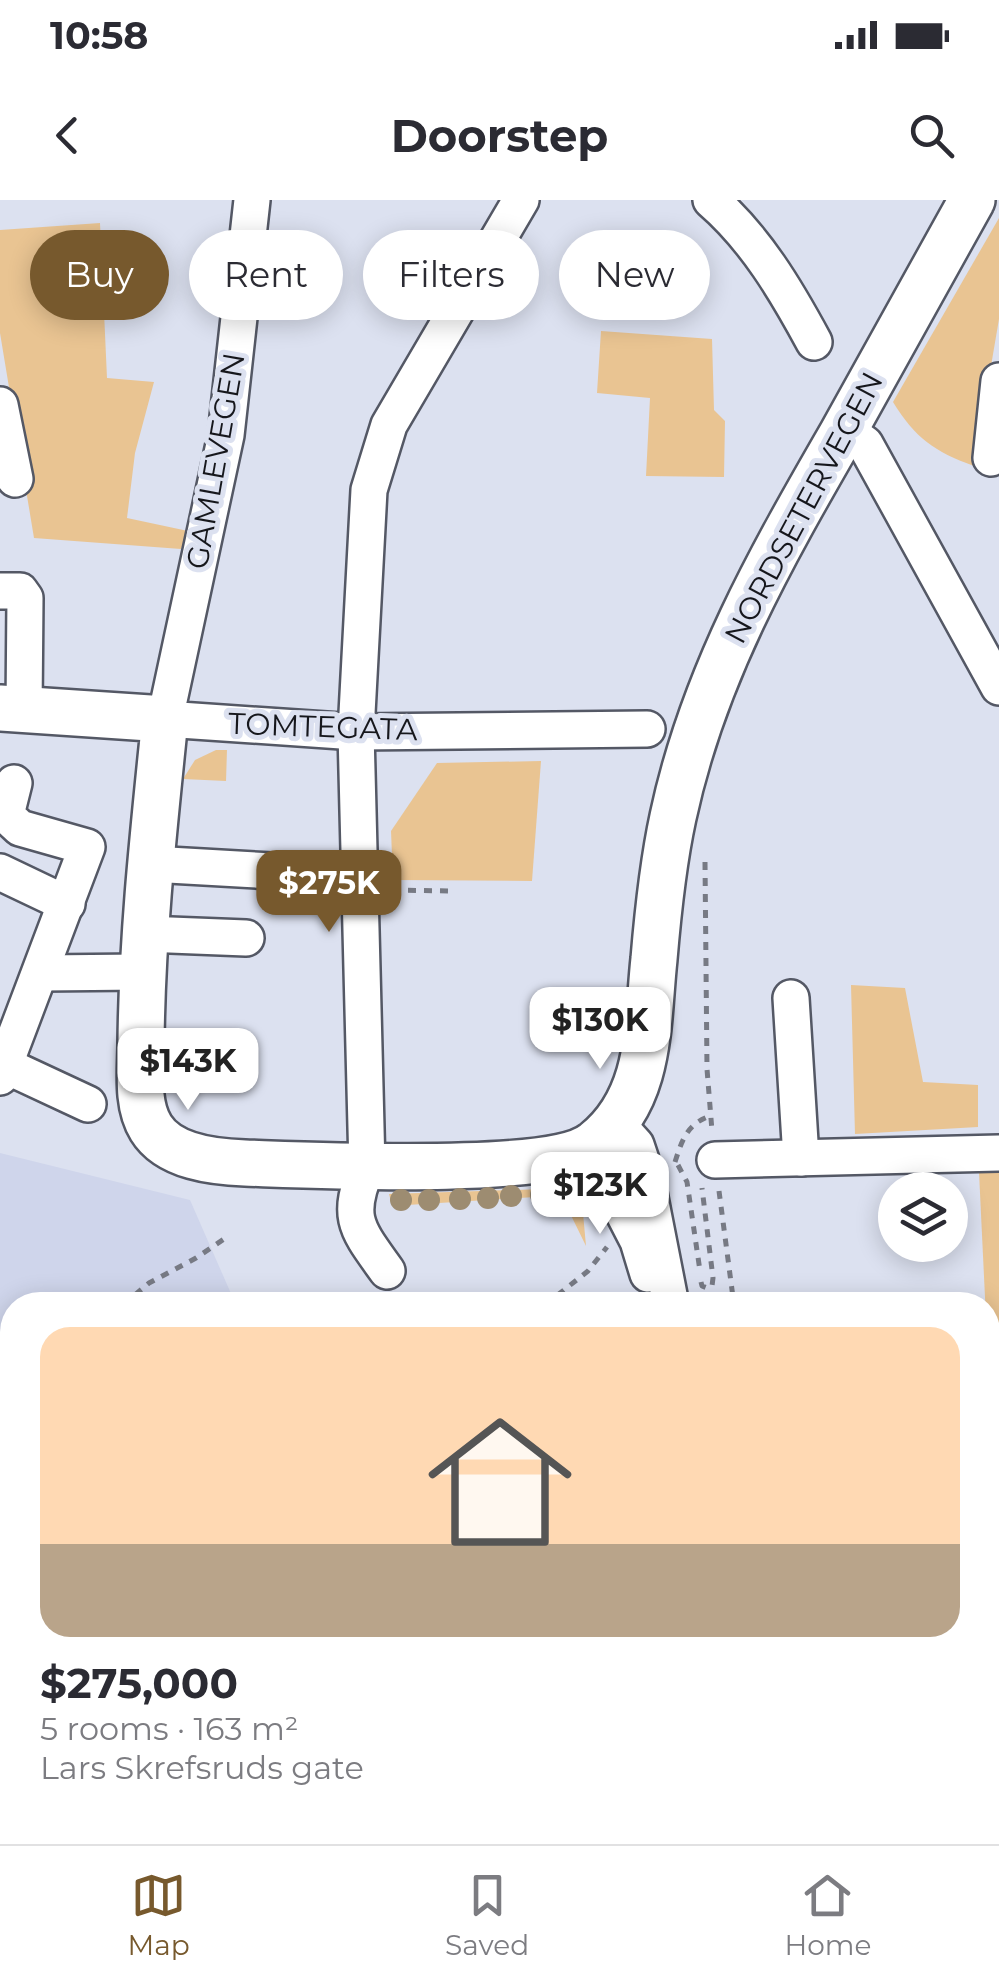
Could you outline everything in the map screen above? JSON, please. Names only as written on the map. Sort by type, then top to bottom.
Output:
[{"type":"main road","name":"NORDSETERVEGEN","points":[[603,1136],[641,1074],[648,1043],[664,866],[673,816],[691,747],[742,614],[972,200]]},
{"type":"main road","name":"TOMTEGATA","points":[[12,709],[165,719]]},
{"type":"main road","points":[[165,719],[144,953],[141,1097],[149,1126],[166,1144],[191,1155],[225,1162],[367,1152],[499,1163],[565,1156],[603,1136]]},
{"type":"street","name":"GAMLEVEGEN","points":[[165,719],[226,435],[252,200]]},
{"type":"street","points":[[387,1271],[364,1239],[354,1213],[367,1152],[356,732],[369,490],[389,425],[521,200]]},
{"type":"street","points":[[710,200],[732,218],[787,291],[814,342]]},
{"type":"street","points":[[991,458],[999,381]]},
{"type":"street","points":[[0,405],[15,478]]},
{"type":"street","points":[[844,429],[864,444],[999,687]]},
{"type":"street","points":[[0,591],[20,591],[25,598],[12,709]]},
{"type":"street","name":"TOMTEGATA","points":[[165,719],[356,732],[646,729]]},
{"type":"street","points":[[14,782],[6,815],[20,828],[87,848],[2,1068],[88,1104]]},
{"type":"street","points":[[151,864],[272,871]]},
{"type":"street","points":[[0,872],[66,904]]},
{"type":"street","points":[[42,972],[246,938]]},
{"type":"street","points":[[790,998],[800,1158]]},
{"type":"street","points":[[603,1136],[653,1292]]},
{"type":"street","points":[[603,1136],[636,1145],[646,1172],[669,1292]]},
{"type":"street","points":[[706,1158],[999,1153]]},
{"type":"path","points":[[675,1162],[687,1182],[702,1286],[707,1288],[712,1286],[713,1278],[706,1158],[713,1138],[704,933],[705,848]]},
{"type":"path","points":[[360,890],[454,891]]},
{"type":"path","points":[[675,1162],[688,1131],[710,1116]]},
{"type":"path","points":[[706,1158],[732,1292]]},
{"type":"path","points":[[661,1164],[675,1162]]},
{"type":"path","points":[[138,1292],[227,1237]]},
{"type":"path","points":[[561,1292],[588,1271],[608,1245]]},
{"type":"shaded area","points":[[999,218],[999,319],[974,466],[927,442],[893,402]]},
{"type":"shaded area","points":[[100,223],[100,230],[30,230],[30,320],[104,320],[107,378],[154,382],[135,453],[127,518],[188,531],[181,549],[34,538],[0,333],[0,230]]},
{"type":"shaded area","points":[[601,331],[712,339],[714,410],[725,421],[724,477],[646,476],[650,398],[597,393]]},
{"type":"shaded area","points":[[216,750],[227,750],[226,781],[183,779],[195,760]]},
{"type":"shaded area","points":[[541,761],[532,881],[393,880],[391,831],[437,763]]},
{"type":"shaded area","points":[[851,985],[905,988],[923,1082],[978,1085],[978,1127],[855,1134]]},
{"type":"shaded area","points":[[0,1153],[190,1200],[230,1292],[0,1292]]},
{"type":"shaded area","points":[[979,1172],[999,1173],[999,1292],[985,1292]]},
{"type":"shaded area","points":[[544,1189],[571,1192],[582,1202],[586,1246],[563,1199],[535,1197],[392,1206],[389,1194]]}]
